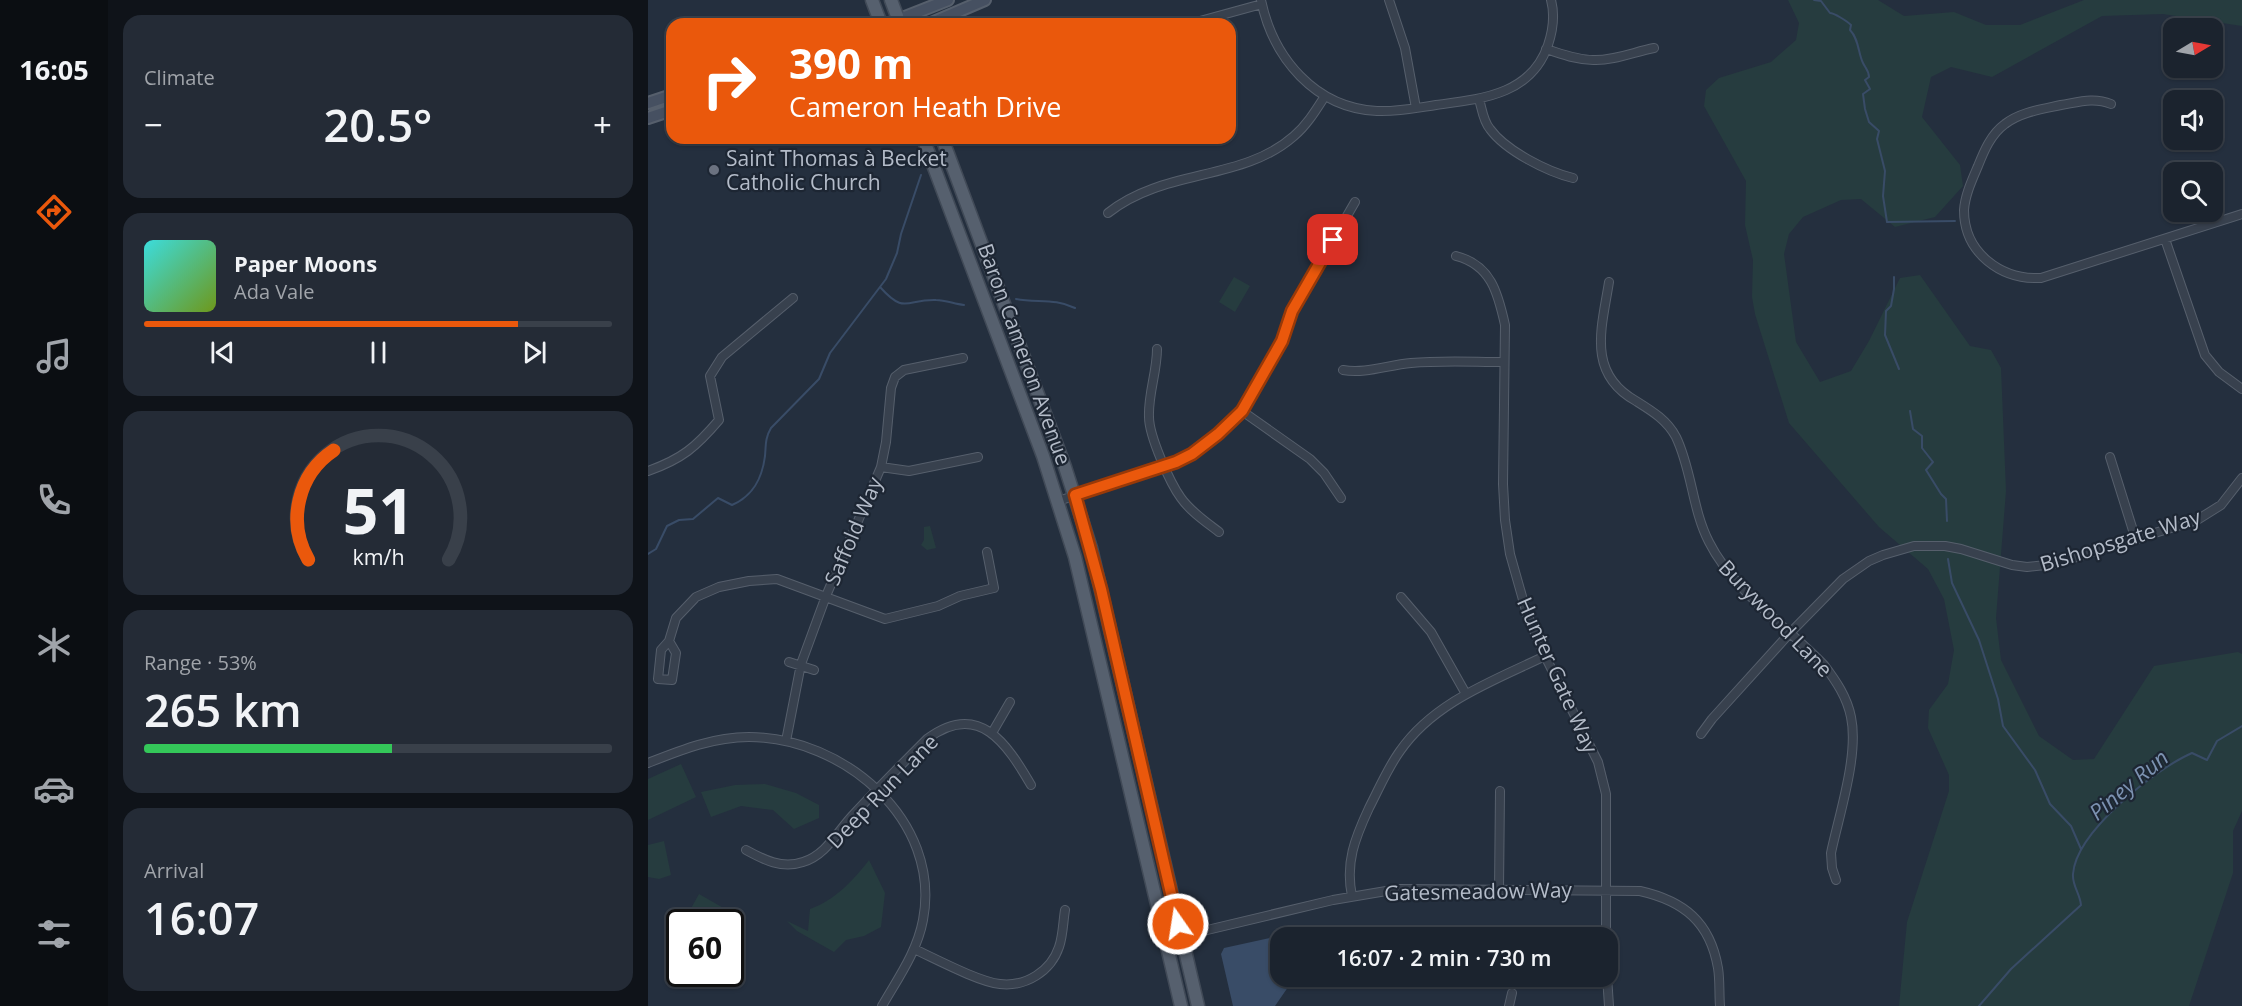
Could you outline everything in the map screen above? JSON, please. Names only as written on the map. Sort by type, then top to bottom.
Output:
[{"type":"main road","points":[[872,0],[879,18]]},
{"type":"main road","points":[[891,0],[895,18]]},
{"type":"main road","points":[[907,18],[948,0]]},
{"type":"main road","points":[[943,18],[985,0]]},
{"type":"main road","points":[[648,102],[666,97]]},
{"type":"main road","points":[[648,118],[666,112]]},
{"type":"main road","name":"Baron Cameron Avenue","points":[[925,144],[1058,501],[1086,596],[1181,1006]]},
{"type":"main road","name":"Baron Cameron Avenue","points":[[944,144],[1075,495],[1102,593],[1198,1006]]},
{"type":"street","points":[[1389,0],[1405,48],[1416,108]]},
{"type":"street","points":[[1209,18],[1262,2],[1270,29],[1284,57],[1303,80],[1325,96],[1347,105],[1369,110],[1392,111],[1479,99],[1498,95],[1519,85],[1535,69],[1546,49],[1552,25],[1551,0]]},
{"type":"street","points":[[1546,49],[1577,59],[1593,60],[1616,58],[1654,48]]},
{"type":"street","points":[[1108,213],[1140,193],[1176,180],[1240,165],[1270,153],[1283,145],[1305,125],[1325,96]]},
{"type":"street","points":[[1479,99],[1486,123],[1503,143],[1551,171],[1573,178]]},
{"type":"street","points":[[2111,104],[2085,100],[2020,115],[2003,125],[1989,142],[1968,189],[1964,210],[1969,234],[1977,250],[1989,264],[2007,274],[2029,278],[2053,275],[2242,214]]},
{"type":"street","points":[[1058,501],[1166,467],[1192,454],[1242,411],[1282,341],[1292,311],[1355,202]]},
{"type":"street","points":[[2164,239],[2205,355],[2219,372],[2242,389]]},
{"type":"street","name":"Hunter Gate Way","points":[[1456,256],[1469,259],[1483,269],[1493,285],[1505,325],[1505,520],[1518,586],[1545,656],[1598,762],[1606,794],[1606,927]]},
{"type":"street","name":"Burywood Lane","points":[[1610,282],[1600,331],[1601,354],[1609,375],[1623,392],[1658,415],[1671,429],[1686,465],[1702,525],[1717,557],[1734,579],[1814,655],[1837,681],[1848,705],[1852,718],[1852,745],[1832,854],[1832,868],[1836,880]]},
{"type":"street","points":[[648,471],[674,462],[699,443],[719,420],[710,376],[722,357],[793,298]]},
{"type":"street","points":[[1157,349],[1157,368],[1149,404],[1149,421],[1154,442],[1180,498],[1219,532]]},
{"type":"street","name":"Saffold Way","points":[[786,741],[801,664],[826,596],[881,467],[886,442],[891,388],[896,377],[904,370],[963,358]]},
{"type":"street","points":[[1343,370],[1354,372],[1391,365],[1435,361],[1504,362]]},
{"type":"street","points":[[1242,411],[1310,459],[1324,473],[1341,498]]},
{"type":"street","name":"Saffold Way","points":[[881,467],[909,471],[978,457]]},
{"type":"street","points":[[2110,457],[2136,540]]},
{"type":"street","name":"Bishopsgate Way","points":[[1701,734],[1790,633],[1855,570],[1876,558],[1899,549],[1928,545],[1961,549],[2012,565],[2041,566],[2189,524],[2210,513],[2231,494],[2242,478]]},
{"type":"street","name":"Saffold Way","points":[[669,641],[676,653],[672,680],[658,679],[661,650],[669,641],[676,618],[696,597],[719,587],[749,581],[777,579],[885,619],[938,606],[960,596],[994,588],[987,552]]},
{"type":"street","points":[[1401,597],[1431,632],[1466,694]]},
{"type":"street","points":[[1352,896],[1349,872],[1352,847],[1388,770],[1400,751],[1422,725],[1448,705],[1545,656]]},
{"type":"street","points":[[789,662],[814,670]]},
{"type":"street","points":[[1010,702],[992,733],[1006,745],[1031,785]]},
{"type":"street","name":"Deep Run Lane","points":[[746,850],[765,860],[782,864],[802,863],[812,859],[828,847],[844,825],[927,739],[944,728],[964,725],[983,728],[992,733]]},
{"type":"street","points":[[648,763],[713,740],[750,737],[786,741],[815,750],[840,762],[857,772],[877,790],[908,828],[921,864],[925,904],[914,949],[882,1006]]},
{"type":"street","points":[[1499,889],[1500,791]]},
{"type":"street","name":"Gatesmeadow Way","points":[[1165,940],[1352,896],[1398,889],[1640,891],[1660,896],[1680,905],[1698,922],[1709,937],[1719,971],[1720,1006]]},
{"type":"street","points":[[914,949],[992,983],[1023,982],[1041,973],[1054,957],[1061,938],[1065,910]]},
{"type":"street","points":[[1607,987],[1610,1006]]},
{"type":"street","points":[[1509,1006],[1512,993]]},
{"type":"green space","points":[[1788,0],[1878,0],[1904,16],[1954,12],[1986,25],[2020,25],[2084,0],[2242,0],[2242,26],[2223,23],[2223,18],[2189,18],[2163,14],[2102,16],[1992,77],[1951,67],[1931,77],[1922,117],[1960,165],[1963,186],[1935,217],[1895,227],[1861,199],[1841,200],[1803,217],[1789,234],[1784,254],[1796,342],[1820,382],[1851,371],[1869,341],[1900,278],[1920,275],[1970,346],[1991,350],[2001,368],[2006,491],[1996,618],[2001,660],[2039,736],[2073,760],[2094,759],[2154,666],[2238,652],[2242,654],[2242,811],[2233,831],[2233,873],[2189,1006],[1899,1006],[1907,922],[1949,791],[1949,775],[1928,728],[1929,710],[1948,684],[1954,650],[1944,599],[1928,569],[1879,527],[1789,423],[1755,314],[1752,297],[1753,260],[1745,225],[1746,181],[1704,106],[1706,90],[1719,78],[1771,62],[1796,40],[1799,23]]},
{"type":"green space","points":[[1234,277],[1250,286],[1235,312],[1219,302]]},
{"type":"green space","points":[[930,526],[936,548],[927,550],[921,545],[924,540],[924,527]]},
{"type":"green space","points":[[681,764],[696,797],[648,820],[648,779]]},
{"type":"green space","points":[[765,784],[796,793],[819,805],[819,818],[794,829],[773,810],[741,806],[711,817],[701,792],[735,785]]},
{"type":"green space","points":[[664,841],[671,875],[659,879],[648,877],[648,845]]},
{"type":"green space","points":[[869,860],[885,893],[881,927],[864,936],[846,940],[834,952],[797,931],[787,921],[808,931],[810,909],[843,889]]},
{"type":"green space","points":[[699,894],[725,909],[691,909]]},
{"type":"water","points":[[1270,938],[1270,987],[1288,987],[1275,1006],[1233,1006],[1221,954],[1224,948]]},
{"type":"waterway","points":[[1814,0],[1821,1],[1830,13],[1851,25],[1850,30],[1868,73],[1869,77],[1865,80],[1870,89],[1863,94],[1869,122],[1879,131],[1877,139],[1885,171],[1883,196],[1887,222],[1955,221]]},
{"type":"waterway","points":[[648,554],[656,549],[667,526],[679,520],[693,519],[718,498],[732,505],[751,492],[762,472],[767,438],[771,428],[819,379],[830,353],[886,279],[897,253],[921,175]]},
{"type":"waterway","points":[[1894,277],[1891,306],[1886,311],[1885,335],[1899,369]]},
{"type":"waterway","points":[[880,287],[888,296],[901,303],[936,300],[964,305]]},
{"type":"waterway","points":[[1016,299],[1053,302],[1075,308]]},
{"type":"waterway","points":[[1910,411],[1913,429],[1922,436],[1922,448],[1933,462],[1926,470],[1946,499],[1947,521]]},
{"type":"waterway","points":[[1948,559],[1952,583],[1979,640],[1998,699],[2003,726],[2035,770],[2050,804],[2071,826],[2081,849]]},
{"type":"waterway","name":"Piney Run","points":[[1979,1006],[2011,969],[2081,905],[2073,874],[2077,857],[2102,821],[2139,787],[2176,761],[2192,753],[2207,760],[2217,741],[2242,726]]},
{"type":"place","name":"Saint Thomas à Becket Catholic Church","points":[[714,170]]},
{"type":"route","points":[[1178,924],[1101,589],[1075,495],[1166,467],[1192,454],[1242,411],[1282,341],[1292,311],[1333,240]]}]
